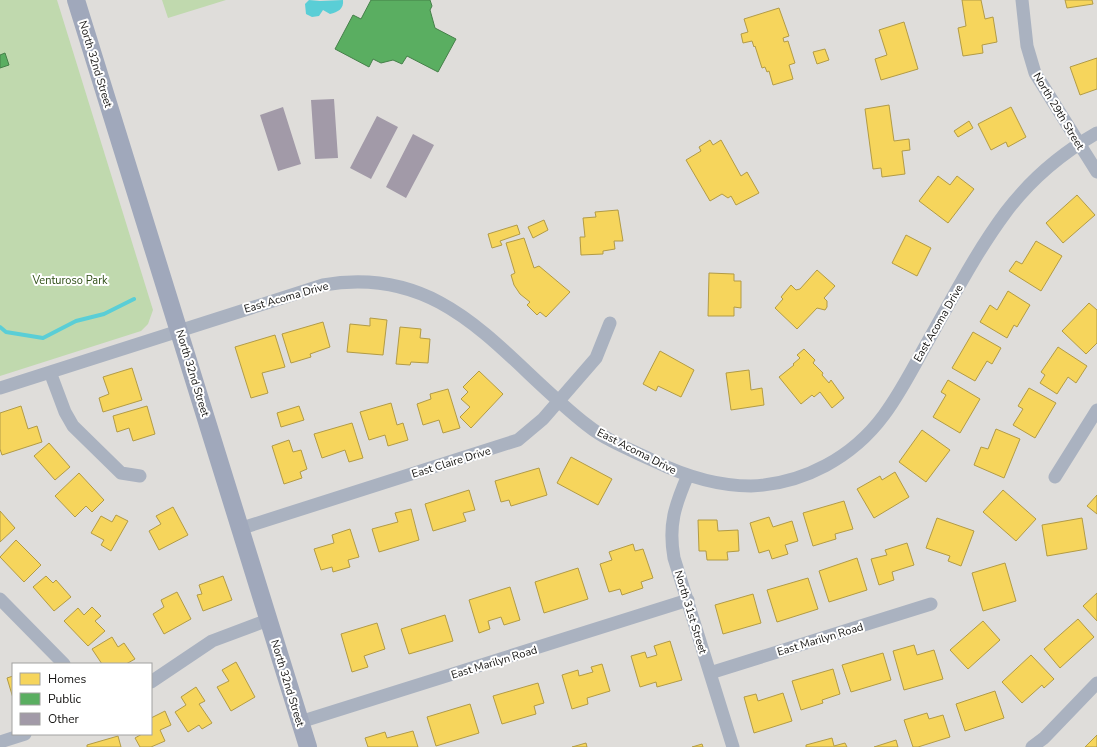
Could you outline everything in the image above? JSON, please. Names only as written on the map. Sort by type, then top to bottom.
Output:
[{"type":"main road","name":"North 32nd Street","points":[[76,0],[180,330],[239,529],[308,747]]},
{"type":"street","name":"North 29th Street","points":[[1022,0],[1027,46],[1035,73],[1078,144],[1097,172]]},
{"type":"street","name":"East Acoma Drive","points":[[0,388],[323,285],[365,281],[386,283],[419,292],[457,311],[475,325],[559,401],[589,426],[607,438],[688,476],[725,484],[769,484],[789,481],[810,474],[844,454],[871,431],[892,404],[980,249],[1005,213],[1020,194],[1042,171],[1078,144],[1097,133]]},
{"type":"street","name":"East Claire Drive","points":[[239,529],[504,445],[528,433],[559,401],[596,358],[610,323]]},
{"type":"street","points":[[50,372],[65,412],[73,426],[121,472],[140,476]]},
{"type":"street","points":[[1055,477],[1097,410]]},
{"type":"street","name":"North 31st Street","points":[[688,476],[672,521],[671,539],[674,558],[733,747]]},
{"type":"street","points":[[0,600],[63,663]]},
{"type":"street","name":"East Marilyn Road","points":[[300,722],[688,600]]},
{"type":"street","name":"East Marilyn Road","points":[[710,673],[931,604]]},
{"type":"street","points":[[152,681],[212,640],[268,620]]},
{"type":"street","points":[[1032,747],[1044,738],[1097,683]]},
{"type":"street","points":[[0,742],[22,735]]},
{"type":"green space","name":"Venturoso Park","points":[[0,0],[57,0],[153,310],[148,324],[141,331],[0,376]]},
{"type":"green space","points":[[162,0],[226,0],[168,18]]},
{"type":"water","points":[[309,0],[343,0],[343,6],[336,12],[330,14],[323,10],[319,16],[312,17],[306,14],[305,4]]},
{"type":"building: Homes","points":[[962,0],[981,0],[985,19],[993,17],[997,42],[982,45],[983,53],[963,56],[958,28],[966,26]]},
{"type":"building: Homes","points":[[1065,0],[1092,0],[1093,4],[1067,8]]},
{"type":"building: Homes","points":[[779,8],[789,36],[783,38],[784,42],[788,41],[795,63],[789,65],[793,79],[773,85],[769,71],[767,72],[765,67],[762,68],[752,41],[743,43],[741,34],[748,32],[744,19]]},
{"type":"building: Homes","points":[[904,22],[918,69],[881,80],[875,59],[887,55],[879,30]]},
{"type":"building: Homes","points":[[825,49],[829,60],[817,64],[813,52]]},
{"type":"building: Homes","points":[[1097,58],[1097,89],[1080,95],[1070,67]]},
{"type":"building: Homes","points":[[889,105],[894,141],[909,139],[910,150],[902,151],[905,174],[882,177],[881,168],[873,169],[865,109]]},
{"type":"building: Homes","points":[[1011,107],[1026,137],[1008,147],[1006,142],[991,150],[978,124]]},
{"type":"building: Homes","points":[[969,121],[973,128],[958,137],[954,131]]},
{"type":"building: Homes","points":[[710,140],[713,145],[721,140],[741,176],[747,172],[759,193],[736,205],[731,196],[728,198],[722,194],[710,201],[686,160],[701,151],[699,147]]},
{"type":"building: Homes","points":[[938,176],[950,185],[957,176],[974,189],[948,223],[919,201]]},
{"type":"building: Homes","points":[[1077,195],[1095,215],[1063,243],[1046,223]]},
{"type":"building: Homes","points":[[618,210],[623,241],[614,241],[615,249],[603,251],[603,254],[581,255],[580,237],[585,237],[583,218],[596,217],[595,212]]},
{"type":"building: Homes","points":[[544,220],[548,230],[533,238],[528,227]]},
{"type":"building: Homes","points":[[517,225],[520,234],[500,241],[502,245],[492,248],[488,234]]},
{"type":"building: Homes","points":[[906,235],[931,248],[917,276],[892,263]]},
{"type":"building: Homes","points":[[524,238],[534,268],[539,266],[570,292],[546,317],[540,312],[537,315],[527,305],[530,302],[520,294],[514,285],[511,275],[515,273],[506,243]]},
{"type":"building: Homes","points":[[1036,241],[1062,256],[1041,291],[1009,271],[1016,261],[1022,264]]},
{"type":"building: Homes","points":[[817,270],[835,286],[824,298],[827,301],[827,307],[825,310],[817,308],[797,329],[775,308],[783,299],[781,297],[791,285],[796,290],[800,289]]},
{"type":"building: Homes","points":[[709,273],[734,274],[734,281],[741,281],[741,308],[734,307],[734,316],[708,316]]},
{"type":"building: Homes","points":[[1008,291],[1030,305],[1017,327],[1014,325],[1007,338],[980,322],[990,305],[997,310]]},
{"type":"building: Homes","points":[[1089,303],[1097,310],[1097,343],[1086,354],[1062,331]]},
{"type":"building: Homes","points":[[370,318],[387,320],[383,355],[347,352],[350,324],[370,326]]},
{"type":"building: Homes","points":[[323,322],[330,347],[310,354],[311,357],[291,363],[282,334]]},
{"type":"building: Homes","points":[[400,327],[421,329],[420,338],[430,339],[428,363],[411,362],[410,365],[396,364]]},
{"type":"building: Homes","points":[[973,332],[1001,348],[992,364],[987,361],[975,381],[952,368]]},
{"type":"building: Homes","points":[[275,335],[285,367],[262,373],[268,393],[251,398],[235,347]]},
{"type":"building: Homes","points":[[1058,347],[1087,366],[1076,383],[1068,377],[1057,394],[1040,383],[1045,375],[1041,372]]},
{"type":"building: Homes","points":[[804,349],[815,360],[813,363],[823,373],[822,375],[829,383],[831,380],[844,398],[832,408],[820,392],[814,397],[812,395],[801,404],[779,377],[794,365],[793,364],[800,358],[797,355]]},
{"type":"building: Homes","points":[[660,351],[694,370],[681,397],[658,386],[656,391],[643,384]]},
{"type":"building: Homes","points":[[132,368],[142,400],[103,412],[99,398],[109,394],[103,377]]},
{"type":"building: Homes","points":[[749,370],[751,390],[762,388],[764,405],[731,410],[726,373]]},
{"type":"building: Homes","points":[[479,371],[503,394],[471,428],[460,417],[470,407],[461,399],[468,392],[463,387]]},
{"type":"building: Homes","points":[[948,380],[980,399],[960,433],[933,417],[946,395],[941,392]]},
{"type":"building: Homes","points":[[1029,388],[1056,403],[1035,438],[1013,425],[1023,409],[1018,406]]},
{"type":"building: Homes","points":[[448,389],[460,428],[443,433],[439,420],[423,425],[417,404],[431,399],[430,394]]},
{"type":"building: Homes","points":[[391,403],[397,425],[403,423],[408,440],[388,446],[385,435],[369,440],[360,412]]},
{"type":"building: Homes","points":[[21,406],[28,429],[37,426],[42,442],[2,455],[0,449],[0,413]]},
{"type":"building: Homes","points":[[147,406],[155,434],[133,441],[129,428],[117,432],[113,416]]},
{"type":"building: Homes","points":[[299,406],[304,420],[281,427],[277,413]]},
{"type":"building: Homes","points":[[352,423],[363,458],[349,462],[345,450],[322,458],[314,434]]},
{"type":"building: Homes","points":[[996,429],[1020,439],[1004,478],[974,465],[981,447],[988,449]]},
{"type":"building: Homes","points":[[922,430],[950,450],[926,482],[899,462]]},
{"type":"building: Homes","points":[[289,440],[293,452],[301,450],[307,469],[300,472],[302,478],[284,484],[272,446]]},
{"type":"building: Homes","points":[[49,443],[70,467],[55,480],[34,456]]},
{"type":"building: Homes","points":[[571,457],[612,479],[598,505],[557,483]]},
{"type":"building: Homes","points":[[539,468],[547,495],[511,506],[509,500],[501,502],[495,481]]},
{"type":"building: Homes","points":[[895,472],[909,497],[874,518],[857,489],[880,476],[882,480]]},
{"type":"building: Homes","points":[[79,473],[104,500],[92,512],[86,506],[75,517],[55,496]]},
{"type":"building: Homes","points":[[469,490],[475,510],[463,513],[466,521],[433,531],[425,504]]},
{"type":"building: Homes","points":[[1003,490],[1036,519],[1016,541],[983,512]]},
{"type":"building: Homes","points":[[1097,495],[1097,514],[1087,506]]},
{"type":"building: Homes","points":[[844,501],[853,529],[835,534],[836,539],[813,546],[803,513]]},
{"type":"building: Homes","points":[[173,507],[188,535],[159,550],[149,531],[161,524],[156,516]]},
{"type":"building: Homes","points":[[411,509],[419,540],[379,552],[372,529],[398,522],[395,513]]},
{"type":"building: Homes","points":[[0,511],[15,528],[0,542]]},
{"type":"building: Homes","points":[[116,515],[128,521],[111,551],[101,545],[104,540],[91,533],[101,516],[112,522]]},
{"type":"building: Homes","points":[[769,517],[773,527],[792,521],[798,541],[785,545],[788,554],[772,559],[769,550],[759,553],[750,523]]},
{"type":"building: Homes","points":[[937,518],[974,531],[961,566],[948,561],[950,556],[926,548]]},
{"type":"building: Homes","points":[[1082,518],[1087,549],[1047,556],[1042,525]]},
{"type":"building: Homes","points":[[698,520],[717,520],[718,531],[738,530],[739,551],[727,552],[728,560],[707,560],[706,551],[699,551]]},
{"type":"building: Homes","points":[[350,529],[359,557],[348,560],[350,567],[333,572],[332,567],[321,570],[314,549],[334,543],[332,535]]},
{"type":"building: Homes","points":[[16,540],[41,565],[24,582],[0,557]]},
{"type":"building: Homes","points":[[907,543],[914,565],[892,572],[894,580],[879,585],[871,559],[887,555],[885,550]]},
{"type":"building: Homes","points":[[633,544],[635,551],[643,549],[653,578],[641,582],[643,588],[622,595],[620,589],[609,592],[600,564],[612,560],[609,552]]},
{"type":"building: Homes","points":[[857,558],[867,590],[829,602],[819,571]]},
{"type":"building: Homes","points":[[1005,563],[1016,601],[983,611],[972,573]]},
{"type":"building: Homes","points":[[578,568],[588,599],[544,613],[535,582]]},
{"type":"building: Homes","points":[[46,576],[53,583],[56,580],[71,597],[54,611],[33,587]]},
{"type":"building: Homes","points":[[223,576],[232,600],[203,611],[197,595],[202,594],[199,585]]},
{"type":"building: Homes","points":[[808,578],[818,609],[777,622],[767,590]]},
{"type":"building: Homes","points":[[510,587],[520,620],[504,625],[501,617],[488,621],[490,629],[479,633],[469,600]]},
{"type":"building: Homes","points":[[177,592],[191,619],[164,634],[153,614],[164,607],[161,600]]},
{"type":"building: Homes","points":[[1097,593],[1097,621],[1083,606]]},
{"type":"building: Homes","points":[[753,594],[761,623],[723,634],[715,605]]},
{"type":"building: Homes","points":[[92,607],[101,616],[95,621],[105,631],[88,646],[64,621],[78,608],[84,615]]},
{"type":"building: Homes","points":[[445,615],[453,641],[409,654],[401,629]]},
{"type":"building: Homes","points":[[1078,619],[1094,637],[1060,668],[1044,649]]},
{"type":"building: Homes","points":[[983,621],[1000,640],[968,669],[950,650]]},
{"type":"building: Homes","points":[[377,623],[385,649],[364,656],[368,667],[352,672],[341,634]]},
{"type":"building: Homes","points":[[112,637],[118,647],[124,643],[135,659],[128,663],[101,663],[92,649]]},
{"type":"building: Homes","points":[[670,641],[682,680],[657,687],[656,682],[640,687],[631,656],[645,652],[647,658],[657,655],[654,646]]},
{"type":"building: Homes","points":[[914,645],[917,655],[934,650],[943,679],[904,690],[893,651]]},
{"type":"building: Homes","points":[[883,653],[891,680],[851,692],[842,665]]},
{"type":"building: Homes","points":[[1031,655],[1054,679],[1044,688],[1042,685],[1022,703],[1002,682]]},
{"type":"building: Homes","points":[[236,662],[255,697],[231,711],[217,687],[229,681],[222,670]]},
{"type":"building: Homes","points":[[602,664],[610,691],[587,698],[588,704],[572,709],[562,675],[578,670],[579,676],[593,672],[591,667]]},
{"type":"building: Homes","points":[[833,669],[840,694],[822,700],[823,703],[801,710],[792,681]]},
{"type":"building: Homes","points":[[12,676],[12,695],[7,678]]},
{"type":"building: Homes","points":[[538,683],[544,703],[534,706],[536,714],[502,724],[493,696]]},
{"type":"building: Homes","points":[[196,687],[205,701],[199,704],[212,723],[202,729],[199,725],[188,732],[175,712],[186,705],[181,697]]},
{"type":"building: Homes","points":[[995,691],[1004,718],[965,731],[956,704]]},
{"type":"building: Homes","points":[[783,693],[792,721],[754,733],[744,697],[756,694],[758,701]]},
{"type":"building: Homes","points":[[470,704],[479,733],[436,746],[427,717]]},
{"type":"building: Homes","points":[[165,711],[171,725],[160,730],[165,741],[151,747],[140,747],[135,738],[140,735],[152,735],[152,718]]},
{"type":"building: Homes","points":[[927,713],[929,719],[943,715],[950,737],[918,747],[913,747],[904,720]]},
{"type":"building: Homes","points":[[413,731],[418,747],[368,747],[365,738],[385,732],[387,738]]},
{"type":"building: Homes","points":[[1097,735],[1097,747],[1085,747]]},
{"type":"building: Homes","points":[[118,736],[121,747],[87,747],[87,745]]},
{"type":"building: Homes","points":[[832,738],[834,746],[845,743],[847,747],[806,747],[806,745]]},
{"type":"building: Homes","points":[[896,740],[898,747],[874,747]]},
{"type":"building: Homes","points":[[586,743],[587,747],[572,747]]},
{"type":"building: Homes","points":[[702,744],[703,747],[692,747]]},
{"type":"building: Public","points":[[371,0],[430,0],[432,6],[430,10],[435,28],[456,39],[438,72],[407,56],[402,64],[393,60],[381,63],[373,59],[369,67],[335,49],[353,15],[361,19]]},
{"type":"building: Public","points":[[5,53],[9,65],[0,68],[0,55]]},
{"type":"building: Other","points":[[334,99],[338,158],[315,159],[311,100]]},
{"type":"building: Other","points":[[283,107],[301,164],[278,171],[260,115]]},
{"type":"building: Other","points":[[377,116],[398,127],[371,179],[350,168]]},
{"type":"building: Other","points":[[413,134],[434,145],[406,198],[386,187]]},
{"type":"waterway","points":[[0,327],[6,332],[43,338],[76,321],[104,314],[134,299]]}]
